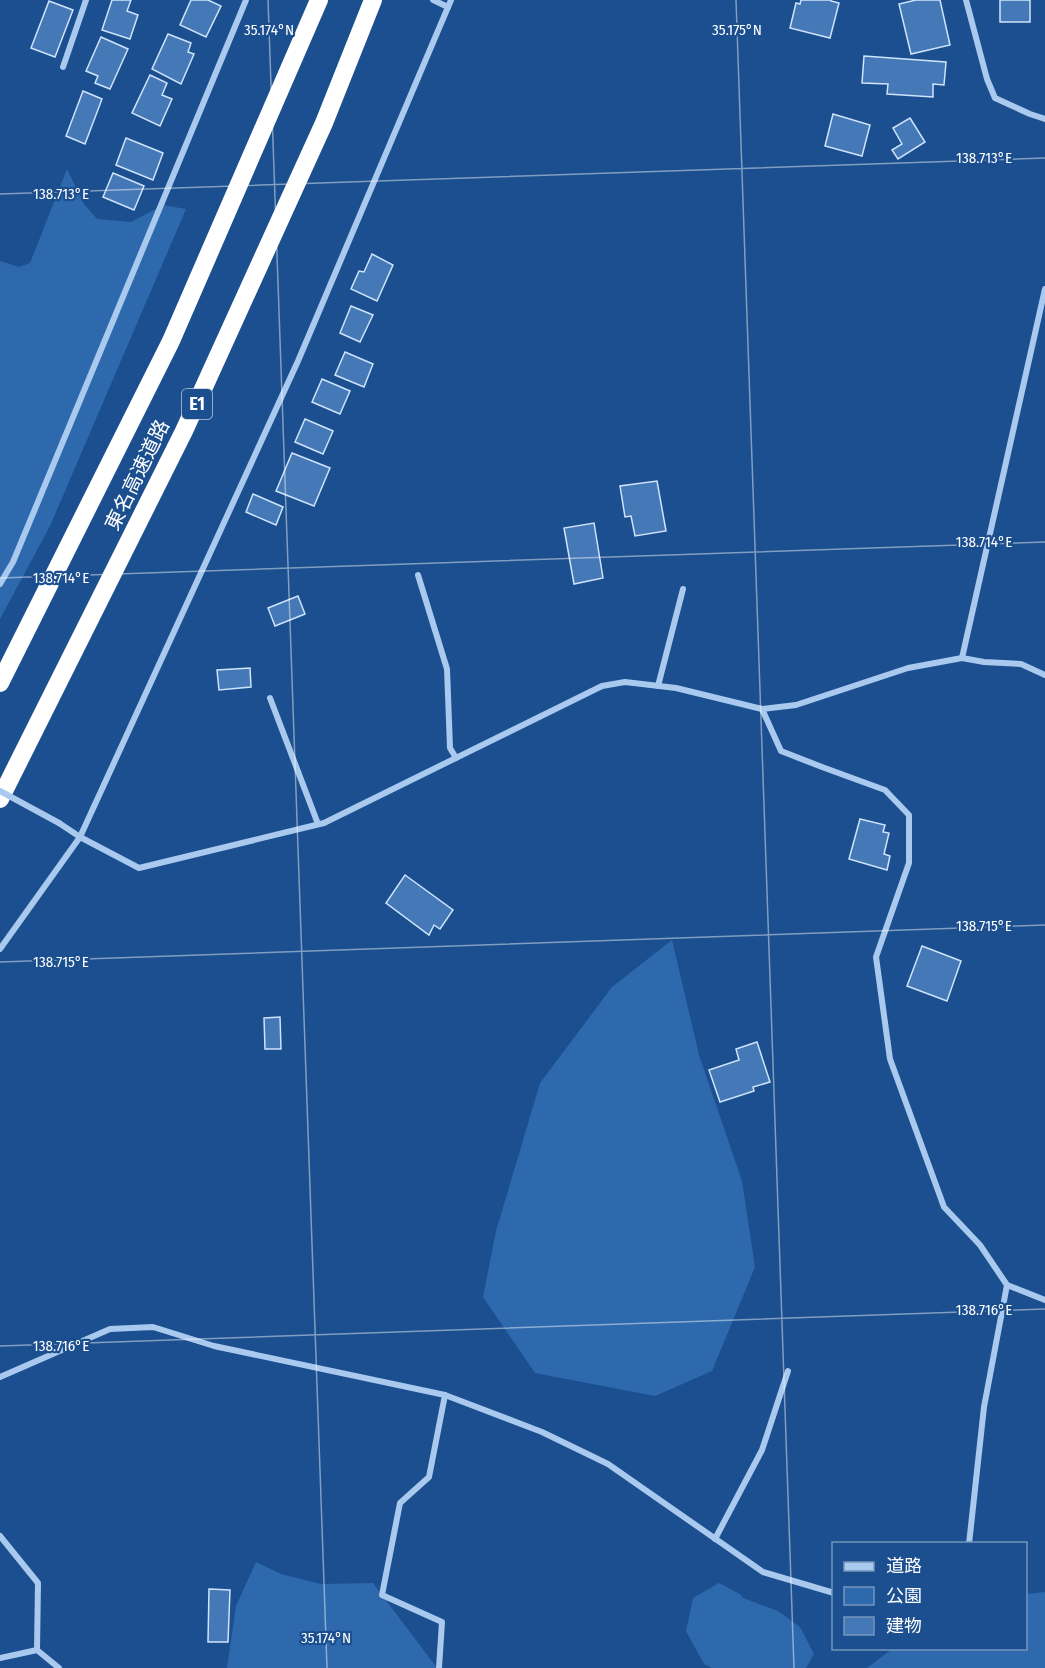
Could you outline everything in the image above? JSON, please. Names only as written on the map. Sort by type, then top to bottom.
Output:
[{"type":"highway","name":"東名高速道路","points":[[0,683],[171,341],[319,0]]},
{"type":"highway","name":"東名高速道路","points":[[0,799],[184,431],[324,123],[373,0]]},
{"type":"street","points":[[63,67],[86,0]]},
{"type":"street","points":[[0,584],[13,562],[246,0]]},
{"type":"street","points":[[966,0],[987,79],[995,98],[1045,119]]},
{"type":"street","points":[[0,949],[80,837],[298,362],[450,3],[434,1]]},
{"type":"street","points":[[962,658],[1045,290]]},
{"type":"street","points":[[418,575],[447,669],[450,748],[456,758]]},
{"type":"street","points":[[658,686],[683,589]]},
{"type":"street","points":[[0,791],[139,868],[324,823],[602,686],[625,682],[676,688],[762,709],[796,705],[908,668],[962,658],[1021,664],[1044,674]]},
{"type":"street","points":[[270,698],[318,825]]},
{"type":"street","points":[[762,709],[781,751],[885,790],[909,815],[909,863],[876,957],[890,1059],[944,1207],[980,1245],[1007,1285],[1045,1300]]},
{"type":"street","points":[[969,1542],[984,1407],[1007,1285]]},
{"type":"street","points":[[0,1377],[80,1340],[110,1329],[153,1327],[214,1346],[445,1395],[542,1432],[608,1464],[763,1572],[832,1592]]},
{"type":"street","points":[[715,1539],[762,1450],[788,1371]]},
{"type":"street","points":[[439,1668],[442,1622],[382,1595],[399,1503],[429,1477],[445,1395]]},
{"type":"street","points":[[0,1536],[38,1583],[37,1650]]},
{"type":"street","points":[[0,1658],[37,1650]]},
{"type":"street","points":[[37,1650],[59,1668]]},
{"type":"green space","points":[[67,169],[84,204],[97,219],[131,222],[163,205],[186,209],[50,526],[0,619],[0,261],[19,267],[30,263]]},
{"type":"green space","points":[[672,940],[699,1055],[742,1181],[755,1267],[712,1371],[655,1396],[535,1373],[483,1297],[496,1231],[540,1083],[612,987]]},
{"type":"green space","points":[[256,1562],[281,1574],[321,1584],[373,1583],[437,1668],[227,1668],[236,1606]]},
{"type":"green space","points":[[719,1583],[740,1594],[743,1598],[778,1611],[800,1627],[814,1654],[806,1668],[712,1668],[704,1664],[686,1631],[693,1598]]},
{"type":"green space","points":[[1045,1592],[1045,1668],[867,1668],[891,1650],[1027,1650],[1027,1594]]},
{"type":"building","points":[[112,0],[131,0],[127,11],[138,15],[130,39],[102,30]]},
{"type":"building","points":[[191,0],[208,0],[221,6],[206,37],[180,25]]},
{"type":"building","points":[[801,0],[831,0],[839,3],[830,38],[790,28],[796,3],[800,4]]},
{"type":"building","points":[[916,0],[940,0],[950,45],[911,54],[899,4]]},
{"type":"building","points":[[1000,0],[1030,0],[1030,22],[1000,22]]},
{"type":"building","points":[[49,1],[73,10],[55,57],[31,48]]},
{"type":"building","points":[[168,34],[191,43],[188,52],[194,54],[181,84],[152,69]]},
{"type":"building","points":[[101,37],[128,49],[110,89],[95,83],[98,76],[86,71]]},
{"type":"building","points":[[864,56],[946,62],[944,85],[933,84],[933,97],[887,94],[888,84],[862,83]]},
{"type":"building","points":[[150,75],[167,83],[162,95],[172,99],[160,126],[132,113]]},
{"type":"building","points":[[83,91],[102,99],[85,144],[66,136]]},
{"type":"building","points":[[833,114],[870,125],[862,156],[825,146]]},
{"type":"building","points":[[910,118],[925,142],[898,159],[892,150],[902,144],[893,128]]},
{"type":"building","points":[[126,138],[163,153],[153,180],[116,165]]},
{"type":"building","points":[[113,173],[144,186],[134,210],[103,197]]},
{"type":"building","points":[[372,254],[393,265],[377,301],[351,289],[359,271],[364,272]]},
{"type":"building","points":[[351,306],[373,315],[360,342],[340,333]]},
{"type":"building","points":[[345,352],[373,364],[364,387],[335,375]]},
{"type":"building","points":[[322,379],[350,391],[340,414],[312,402]]},
{"type":"building","points":[[305,419],[333,431],[323,454],[295,442]]},
{"type":"building","points":[[292,453],[330,468],[314,506],[276,491]]},
{"type":"building","points":[[657,481],[666,531],[635,536],[631,516],[625,517],[620,486]]},
{"type":"building","points":[[253,494],[283,507],[276,525],[246,512]]},
{"type":"building","points":[[594,523],[603,578],[574,584],[564,528]]},
{"type":"building","points":[[298,596],[305,614],[275,626],[268,608]]},
{"type":"building","points":[[250,668],[251,687],[219,690],[217,670]]},
{"type":"building","points":[[860,819],[885,825],[883,832],[889,833],[884,854],[890,856],[887,870],[849,859]]},
{"type":"building","points":[[405,875],[453,910],[440,929],[434,925],[429,935],[386,903]]},
{"type":"building","points":[[922,946],[961,961],[947,1001],[907,986]]},
{"type":"building","points":[[280,1017],[281,1049],[265,1049],[264,1018]]},
{"type":"building","points":[[757,1042],[770,1082],[753,1087],[754,1091],[720,1102],[709,1070],[739,1060],[736,1049]]},
{"type":"building","points":[[209,1589],[230,1590],[228,1642],[208,1642]]}]
